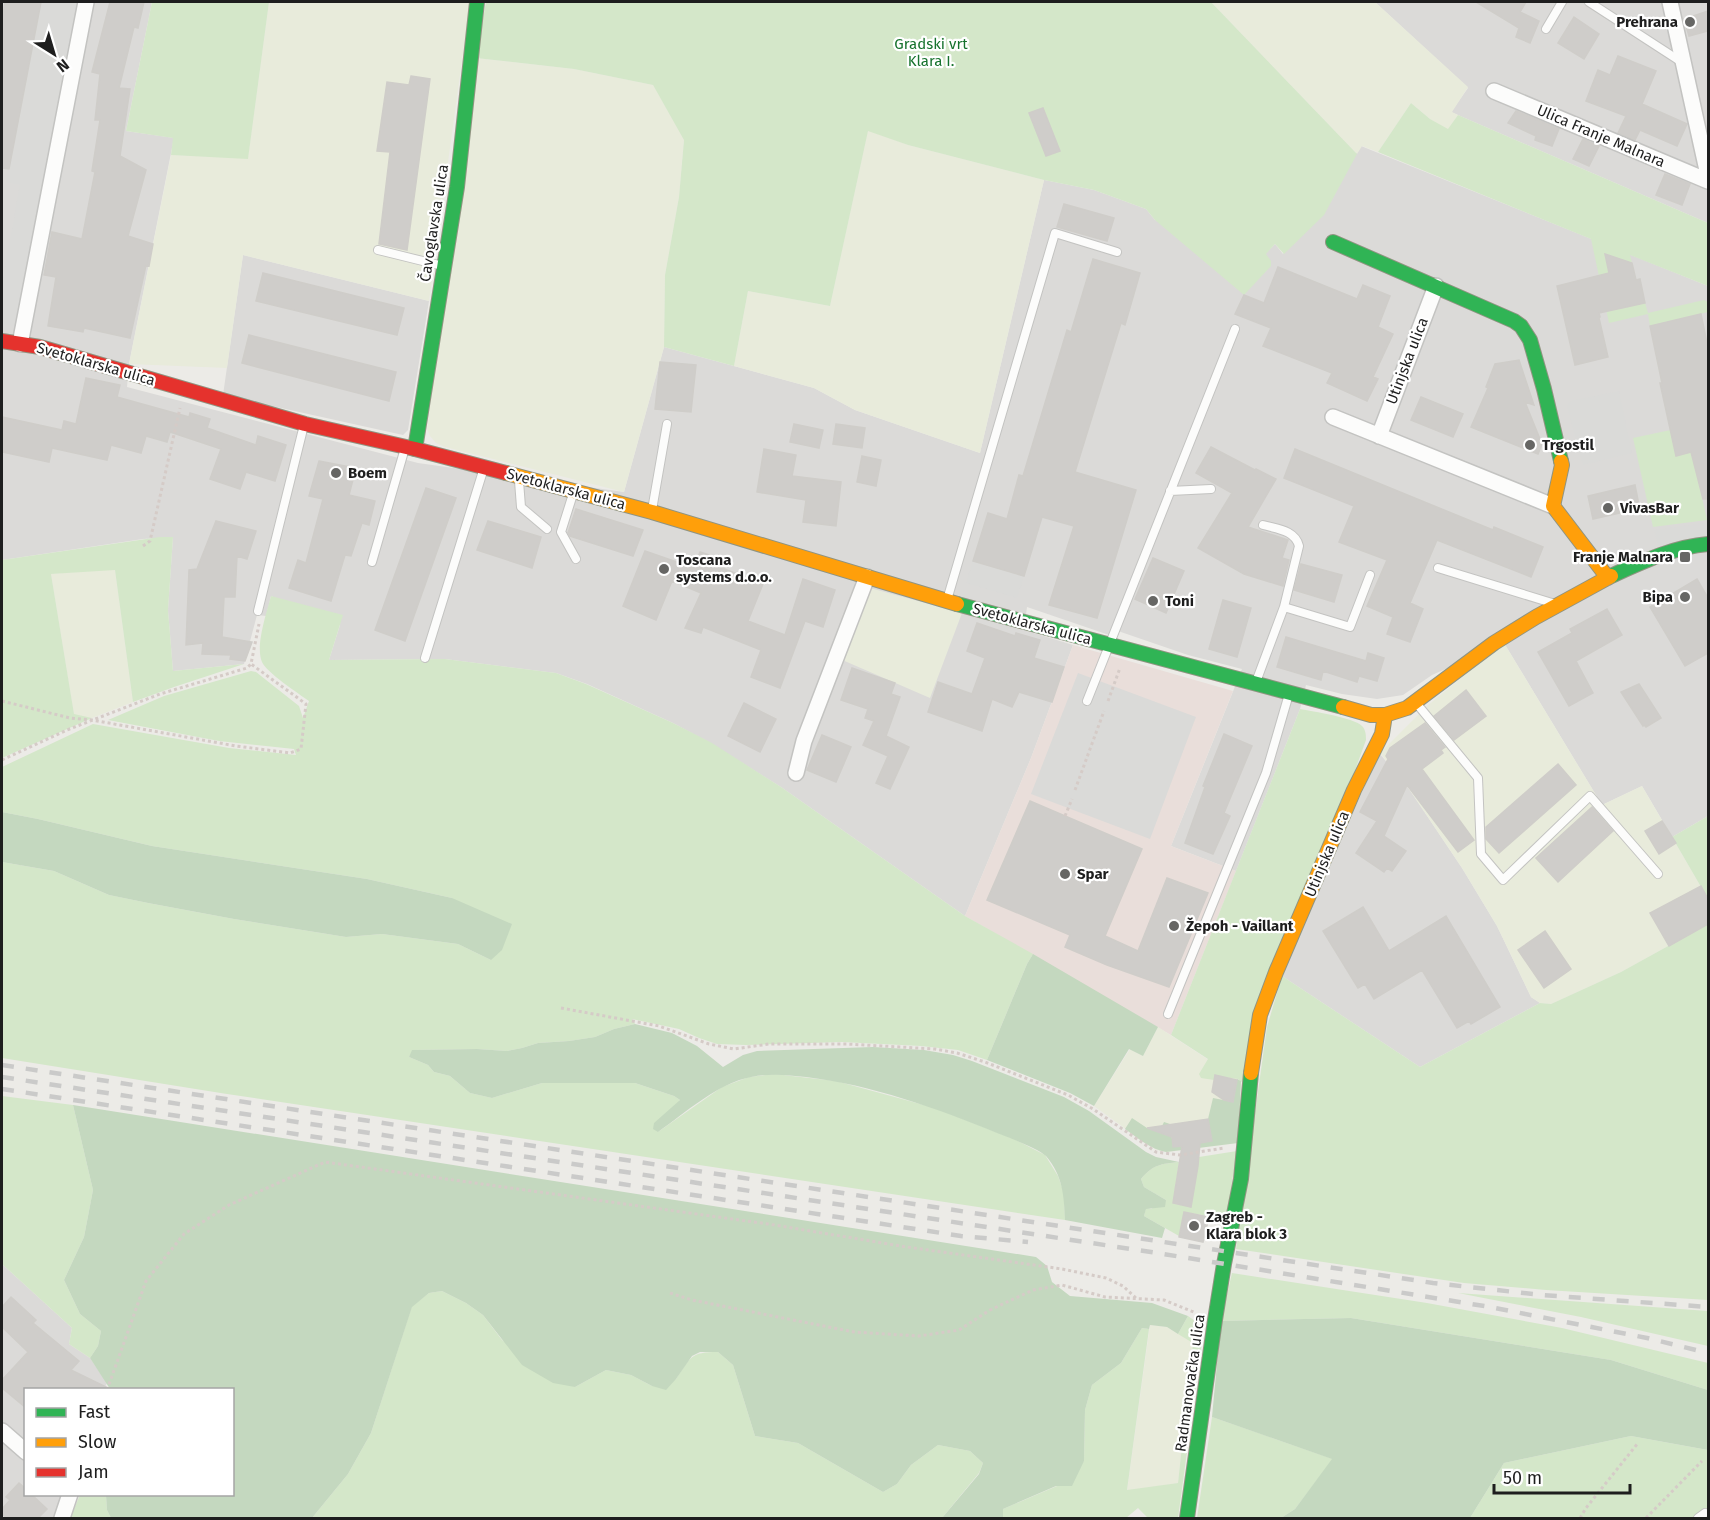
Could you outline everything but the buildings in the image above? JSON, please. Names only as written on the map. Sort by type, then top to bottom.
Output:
[{"type":"street","name":"Svetoklarska ulica","points":[[20,344],[86,2]]},
{"type":"street","name":"Čavoglavska ulica","points":[[410,448],[458,187],[477,2]]},
{"type":"street","points":[[1670,2],[1708,175]]},
{"type":"street","name":"Ulica Franje Malnara","points":[[1494,91],[1708,181]]},
{"type":"street","points":[[1333,242],[1514,321],[1524,330],[1530,340],[1544,389],[1562,465],[1553,506]]},
{"type":"street","name":"Utinjska ulica","points":[[1379,435],[1436,286]]},
{"type":"street","name":"Svetoklarska ulica","points":[[2,341],[40,347],[305,424],[410,448],[651,512],[947,602],[1289,692],[1359,713],[1385,715]]},
{"type":"street","points":[[1333,417],[1553,506],[1608,578]]},
{"type":"street","points":[[1385,715],[1416,702],[1494,643],[1557,605],[1608,578],[1656,556],[1695,545],[1708,544]]},
{"type":"street","points":[[796,773],[804,741],[867,577]]},
{"type":"street","name":"Utinjska ulica","points":[[1226,1252],[1241,1179],[1253,1055],[1260,1015],[1276,972],[1354,790],[1382,734],[1385,715]]},
{"type":"street","name":"Radmanovačka ulica","points":[[1187,1518],[1226,1252]]},
{"type":"street","points":[[2,1431],[24,1450]]},
{"type":"street","points":[[62,1518],[69,1496]]},
{"type":"lane","points":[[1546,28],[1562,2]]},
{"type":"lane","points":[[1589,2],[1683,63]]},
{"type":"lane","points":[[947,602],[1055,233],[1117,252]]},
{"type":"lane","points":[[378,250],[445,266]]},
{"type":"lane","name":"Svetoklarska ulica","points":[[1109,644],[1235,329]]},
{"type":"lane","points":[[258,611],[305,424]]},
{"type":"lane","points":[[651,512],[667,424]]},
{"type":"lane","points":[[372,562],[410,448]]},
{"type":"lane","points":[[425,658],[484,467]]},
{"type":"lane","points":[[518,476],[521,507],[547,529]]},
{"type":"lane","points":[[1170,491],[1211,489]]},
{"type":"lane","points":[[574,491],[561,532],[576,559]]},
{"type":"lane","points":[[1256,684],[1284,607],[1299,546],[1297,539],[1291,533],[1263,525]]},
{"type":"lane","points":[[1438,568],[1557,605]]},
{"type":"lane","points":[[1284,607],[1350,627],[1370,575]]},
{"type":"lane","points":[[1087,701],[1109,644]]},
{"type":"lane","points":[[1168,1014],[1266,773],[1289,692]]},
{"type":"lane","points":[[1416,702],[1478,778],[1480,854],[1503,880],[1590,796],[1658,874]]},
{"type":"path","points":[[143,546],[150,541],[185,389]]},
{"type":"path","points":[[2,760],[92,720],[160,694],[247,668],[251,664],[260,617],[258,611]]},
{"type":"path","points":[[2,701],[70,718],[236,746],[290,753],[301,749],[306,704],[251,664]]},
{"type":"path","points":[[1108,701],[1120,669]]},
{"type":"path","points":[[1075,790],[1104,711]]},
{"type":"path","points":[[1065,816],[1072,799]]},
{"type":"path","points":[[561,1008],[659,1026],[709,1044],[734,1049],[769,1044],[847,1044],[935,1049],[985,1062],[1068,1095],[1093,1109],[1156,1152],[1179,1155],[1244,1145]]},
{"type":"path","points":[[107,1388],[146,1281],[184,1234],[229,1205],[325,1162],[768,1224],[1062,1269],[1106,1278],[1123,1286],[1137,1299]]},
{"type":"path","points":[[670,1293],[692,1300],[854,1332],[919,1336],[959,1330],[990,1310],[1032,1290],[1062,1285],[1105,1297],[1164,1300],[1215,1320]]},
{"type":"path","points":[[1580,1518],[1638,1443]]},
{"type":"path","points":[[1646,1518],[1702,1461]]},
{"type":"shaded area","points":[[2,2],[152,2],[126,131],[174,138],[129,364],[127,387],[418,463],[624,492],[664,347],[814,388],[855,410],[980,453],[1044,180],[1094,190],[1146,209],[1155,220],[1265,254],[1275,244],[1283,254],[1361,146],[1708,286],[1708,816],[1672,837],[1642,786],[1602,805],[1504,643],[1432,675],[1403,695],[1377,699],[1342,694],[1306,685],[1300,709],[1236,871],[1171,846],[1242,669],[1188,655],[1118,631],[1115,637],[1027,607],[1024,630],[1073,645],[1031,758],[965,916],[781,787],[712,744],[673,723],[587,684],[556,673],[445,659],[329,660],[340,625],[271,596],[266,616],[257,615],[244,664],[173,671],[168,610],[173,537],[143,539],[2,560]]},
{"type":"shaded area","points":[[41,2],[83,2],[20,327],[2,324],[2,283],[20,185],[6,182]]},
{"type":"shaded area","points":[[1375,2],[1708,2],[1708,223],[1451,112],[1468,88]]},
{"type":"shaded area","points":[[243,255],[429,301],[408,430],[403,435],[223,395]]},
{"type":"shaded area","points":[[1619,391],[1632,453],[1583,465],[1567,407],[1570,401]]},
{"type":"shaded area","points":[[1705,523],[1707,535],[1658,546],[1654,530]]},
{"type":"shaded area","points":[[973,561],[1024,576],[1017,598],[966,583]]},
{"type":"shaded area","points":[[1073,645],[1233,691],[1171,846],[1236,871],[1171,1035],[965,916],[1031,758]]},
{"type":"shaded area","points":[[1078,673],[1196,717],[1150,839],[1031,794]]},
{"type":"shaded area","points":[[1379,753],[1407,786],[1462,868],[1497,926],[1531,997],[1540,1003],[1420,1067],[1282,976]]},
{"type":"shaded area","points":[[2,1264],[72,1328],[69,1344],[90,1358],[107,1383],[104,1388],[24,1388],[24,1496],[66,1496],[57,1518],[2,1518]]},
{"type":"green space","points":[[152,2],[269,2],[248,159],[171,155],[173,138],[126,131]]},
{"type":"green space","points":[[269,2],[470,2],[429,301],[243,255],[227,368],[129,364],[171,155],[248,158]]},
{"type":"green space","name":"Gradski vrt Klara I.","points":[[486,2],[1211,2],[1357,154],[1324,215],[1284,254],[1275,244],[1266,254],[1271,261],[1271,266],[1244,295],[1155,220],[1146,209],[1094,190],[1044,180],[908,145],[868,131],[830,306],[748,291],[734,366],[664,347],[665,275],[679,197],[684,140],[653,85],[574,69],[476,58]]},
{"type":"green space","points":[[1211,2],[1375,2],[1468,87],[1452,112],[1458,115],[1448,130],[1411,103],[1378,152],[1362,146],[1357,154]]},
{"type":"green space","points":[[476,58],[574,69],[653,85],[684,139],[679,197],[665,275],[664,347],[624,492],[445,447],[436,443],[427,429]]},
{"type":"green space","points":[[1411,103],[1430,119],[1448,129],[1458,115],[1708,223],[1708,286],[1630,255],[1632,263],[1612,256],[1606,257],[1620,309],[1645,303],[1648,313],[1704,300],[1708,302],[1708,312],[1650,326],[1648,314],[1609,323],[1591,239],[1378,152]]},
{"type":"green space","points":[[868,130],[908,145],[1044,180],[980,453],[855,410],[814,388],[734,366],[748,291],[830,306]]},
{"type":"green space","points":[[1708,422],[1708,439],[1697,442],[1698,480],[1707,520],[1653,527],[1633,438]]},
{"type":"green space","points":[[173,537],[168,610],[173,671],[244,664],[133,702],[115,570],[51,574],[74,714],[92,718],[2,758],[2,560]]},
{"type":"green space","points":[[115,569],[133,702],[92,718],[74,715],[51,574]]},
{"type":"green space","points":[[870,588],[962,613],[930,698],[840,659]]},
{"type":"green space","points":[[271,596],[343,615],[329,660],[445,659],[556,673],[673,723],[712,743],[781,787],[965,916],[1033,954],[987,1060],[958,1050],[921,1046],[842,1042],[717,1044],[679,1029],[632,1019],[635,1024],[595,1037],[538,1043],[507,1051],[413,1050],[409,1057],[428,1065],[434,1072],[450,1076],[470,1093],[492,1098],[542,1083],[635,1083],[680,1100],[658,1132],[722,1087],[749,1077],[774,1074],[836,1081],[935,1108],[1014,1139],[1045,1155],[1058,1176],[1064,1193],[1065,1220],[2,1058],[2,862],[54,871],[109,895],[148,903],[346,937],[382,934],[458,944],[491,960],[452,898],[367,879],[152,846],[2,812],[2,767],[93,724],[229,748],[296,755],[294,749],[219,741],[108,720],[164,696],[251,671],[256,672],[299,706],[303,718],[309,701],[270,671],[262,662],[260,655],[262,629]]},
{"type":"green space","points":[[1504,643],[1602,805],[1642,786],[1708,899],[1708,924],[1621,972],[1551,1004],[1540,1003],[1531,997],[1497,926],[1462,868],[1407,786],[1380,753],[1427,706]]},
{"type":"green space","points":[[1300,709],[1333,715],[1358,723],[1366,733],[1366,740],[1242,1082],[1238,1079],[1215,1076],[1214,1080],[1201,1078],[1199,1074],[1208,1059],[1171,1035]]},
{"type":"green space","points":[[2,812],[152,846],[367,879],[452,898],[512,924],[502,950],[491,960],[458,944],[382,934],[346,937],[234,919],[109,895],[54,871],[2,862]]},
{"type":"green space","points":[[1708,816],[1708,899],[1672,837]]},
{"type":"green space","points":[[1708,924],[1708,1300],[1464,1283],[1236,1249],[1267,1027],[1282,976],[1420,1067],[1540,1003],[1551,1004],[1621,972]]},
{"type":"green space","points":[[1033,954],[1158,1027],[1143,1056],[1129,1049],[1094,1106],[1070,1093],[987,1060]]},
{"type":"green space","points":[[635,1024],[672,1033],[697,1046],[723,1067],[743,1055],[757,1051],[873,1047],[924,1050],[972,1061],[1064,1097],[1089,1111],[1146,1152],[1156,1157],[1179,1162],[1158,1166],[1141,1179],[1144,1187],[1166,1200],[1165,1207],[1146,1209],[1144,1216],[1165,1228],[1162,1238],[1065,1220],[1059,1179],[1052,1164],[1042,1153],[951,1115],[855,1086],[792,1076],[751,1077],[726,1085],[714,1092],[658,1132],[653,1129],[654,1123],[680,1100],[635,1083],[542,1083],[492,1098],[470,1093],[450,1076],[434,1072],[428,1065],[409,1057],[412,1050],[507,1051],[538,1043],[595,1037]]},
{"type":"green space","points":[[1158,1027],[1241,1081],[1238,1143],[1167,1152],[1157,1150],[1094,1106],[1130,1049],[1143,1056]]},
{"type":"green space","points":[[1237,1079],[1241,1081],[1238,1143],[1166,1152],[1149,1146],[1125,1129],[1132,1118],[1147,1128],[1159,1132],[1164,1122],[1170,1124],[1173,1147],[1211,1141],[1208,1119],[1213,1098],[1233,1102]]},
{"type":"green space","points":[[2,1096],[73,1105],[93,1190],[84,1237],[64,1280],[80,1314],[101,1331],[98,1346],[90,1358],[69,1344],[72,1328],[2,1264]]},
{"type":"green space","points":[[73,1105],[1036,1257],[1047,1266],[1052,1282],[1070,1296],[1152,1303],[1188,1316],[1178,1334],[1167,1327],[1150,1325],[1149,1329],[1142,1328],[1121,1363],[1092,1385],[1085,1410],[1084,1461],[1072,1486],[1056,1486],[1003,1509],[1003,1518],[942,1518],[979,1474],[983,1463],[970,1451],[938,1445],[911,1465],[897,1484],[883,1492],[798,1443],[755,1436],[733,1365],[718,1352],[700,1352],[692,1356],[666,1390],[652,1386],[631,1375],[606,1370],[575,1387],[553,1383],[522,1365],[483,1315],[442,1291],[429,1293],[412,1307],[371,1433],[348,1474],[312,1518],[111,1518],[107,1510],[106,1496],[234,1496],[234,1388],[109,1388],[90,1358],[98,1346],[101,1331],[80,1314],[64,1280],[84,1237],[93,1190]]},
{"type":"green space","points":[[1237,1151],[1226,1220],[1217,1218],[1216,1222],[1213,1222],[1208,1219],[1208,1216],[1184,1212],[1179,1236],[1144,1216],[1146,1208],[1151,1209],[1166,1200],[1144,1187],[1141,1179],[1150,1170],[1162,1164],[1179,1162],[1173,1203],[1193,1195],[1199,1157]]},
{"type":"green space","points":[[1232,1273],[1427,1303],[1562,1328],[1708,1363],[1708,1390],[1611,1360],[1351,1318],[1221,1321]]},
{"type":"green space","points":[[442,1291],[483,1315],[502,1340],[575,1387],[606,1370],[631,1375],[652,1386],[676,1379],[692,1357],[702,1353],[718,1352],[733,1365],[755,1436],[798,1443],[883,1492],[897,1484],[911,1465],[938,1445],[970,1451],[983,1463],[979,1473],[942,1518],[312,1518],[348,1474],[371,1433],[412,1306],[429,1293]]},
{"type":"green space","points":[[1458,1293],[1708,1311],[1708,1346],[1581,1317]]},
{"type":"green space","points":[[1188,1316],[1198,1323],[1203,1334],[1178,1518],[1148,1518],[1138,1508],[1126,1518],[1003,1518],[1003,1509],[1057,1486],[1084,1461],[1085,1410],[1092,1385],[1121,1363],[1142,1328],[1149,1329],[1127,1490],[1178,1483],[1193,1343],[1178,1334]]},
{"type":"green space","points":[[1351,1318],[1611,1360],[1708,1390],[1708,1450],[1631,1436],[1504,1463],[1470,1518],[1281,1518],[1295,1509],[1332,1459],[1212,1417],[1221,1321]]},
{"type":"green space","points":[[1150,1325],[1167,1327],[1193,1342],[1178,1483],[1127,1491]]},
{"type":"green space","points":[[1212,1417],[1333,1459],[1295,1509],[1281,1518],[1197,1518]]},
{"type":"green space","points":[[1631,1436],[1708,1450],[1708,1518],[1470,1518],[1504,1463]]},
{"type":"green space","points":[[80,1496],[106,1496],[107,1510],[111,1518],[70,1518]]},
{"type":"railway","points":[[2,1065],[1433,1283],[1542,1295],[1708,1307]]},
{"type":"railway","points":[[2,1077],[1157,1253],[1490,1307],[1647,1338],[1708,1353]]},
{"type":"railway","points":[[2,1089],[961,1236],[1028,1242]]},
{"type":"traffic: fast","points":[[415,449],[457,187],[477,2]]},
{"type":"traffic: fast","points":[[1333,242],[1521,326],[1530,340],[1561,461]]},
{"type":"traffic: fast","points":[[1611,576],[1670,552],[1708,544]]},
{"type":"traffic: fast","points":[[957,604],[1343,707]]},
{"type":"traffic: fast","points":[[1187,1518],[1215,1320],[1241,1179],[1251,1073]]},
{"type":"traffic: slow","points":[[1561,461],[1553,506],[1608,578]]},
{"type":"traffic: slow","points":[[506,473],[652,512],[957,604]]},
{"type":"traffic: slow","points":[[1343,707],[1371,715],[1385,715],[1407,708],[1494,643],[1611,576]]},
{"type":"traffic: slow","points":[[1251,1073],[1260,1015],[1276,972],[1354,790],[1382,734],[1385,715]]},
{"type":"traffic: jam","points":[[2,341],[40,347],[305,424],[506,473]]},
{"type":"place","name":"Prehrana","points":[[1690,22]]},
{"type":"place","name":"Trgostil","points":[[1530,445]]},
{"type":"place","name":"Boem","points":[[336,473]]},
{"type":"place","name":"VivasBar","points":[[1608,508]]},
{"type":"place","name":"Franje Malnara","points":[[1685,557]]},
{"type":"place","name":"Toscana systems d.o.o.","points":[[664,569]]},
{"type":"place","name":"Bipa","points":[[1685,597]]},
{"type":"place","name":"Toni","points":[[1153,601]]},
{"type":"place","name":"Spar","points":[[1065,874]]},
{"type":"place","name":"Žepoh - Vaillant","points":[[1174,926]]},
{"type":"place","name":"Zagreb - Klara blok 3","points":[[1194,1226]]}]
